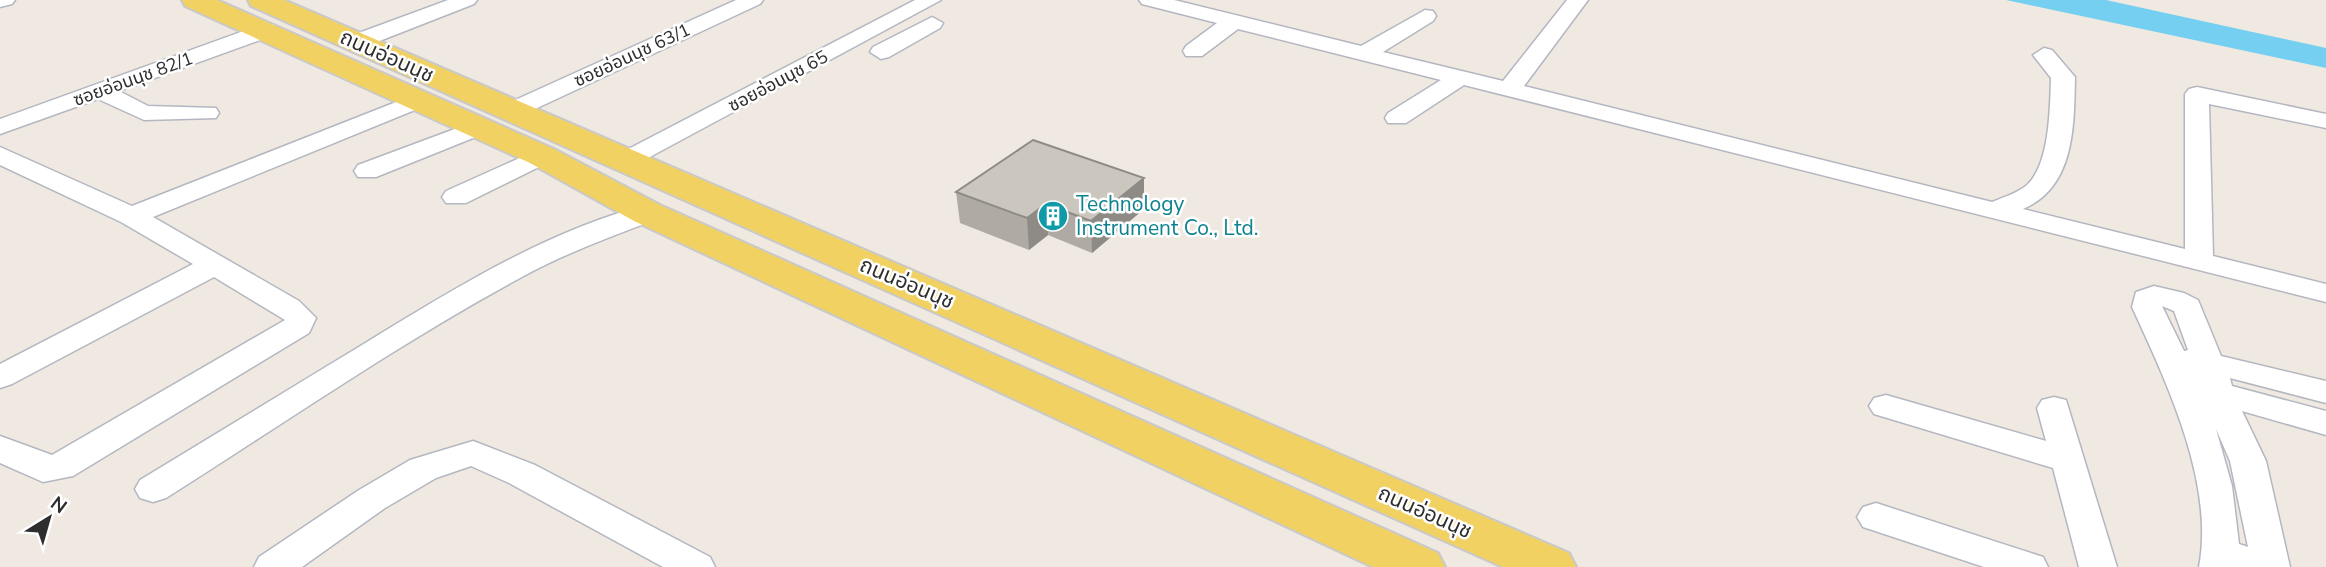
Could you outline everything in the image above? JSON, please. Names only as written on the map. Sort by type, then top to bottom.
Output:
[{"type":"main road","name":"ถนนอ่อนนุช","points":[[195,0],[263,15],[356,42],[495,119],[542,156],[647,213],[1420,567]]},
{"type":"main road","name":"ถนนอ่อนนุช","points":[[263,15],[419,100],[495,119],[624,161],[1039,340],[1552,567]]},
{"type":"main road","points":[[587,181],[624,161]]},
{"type":"main road","points":[[1000,373],[1039,340]]},
{"type":"street","points":[[356,42],[467,0]]},
{"type":"street","points":[[713,0],[745,4]]},
{"type":"street","points":[[1149,0],[2326,293]]},
{"type":"street","points":[[1508,91],[1578,0]]},
{"type":"street","name":"ซอยอ่อนนุช 63/1","points":[[367,171],[495,119],[745,4]]},
{"type":"street","points":[[878,41],[905,38],[932,11]]},
{"type":"street","name":"ซอยอ่อนนุช 65","points":[[624,161],[878,41],[932,11]]},
{"type":"street","name":"ซอยอ่อนนุช 82/1","points":[[0,127],[100,91],[263,15]]},
{"type":"street","points":[[1364,54],[1425,16]]},
{"type":"street","points":[[1194,51],[1234,22]]},
{"type":"street","points":[[1996,210],[2038,189],[2046,178],[2060,128],[2063,77],[2044,55]]},
{"type":"street","points":[[1397,118],[1459,78]]},
{"type":"street","points":[[100,91],[144,113],[207,113]]},
{"type":"street","points":[[2199,261],[2197,94],[2326,121]]},
{"type":"street","points":[[131,216],[419,100]]},
{"type":"street","points":[[0,155],[131,216],[301,318],[298,326],[60,467],[43,469],[0,448]]},
{"type":"street","points":[[456,197],[542,156]]},
{"type":"street","points":[[153,489],[423,321],[511,271],[582,238],[647,213]]},
{"type":"street","points":[[0,377],[214,265]]},
{"type":"street","points":[[2196,373],[2326,392]]},
{"type":"street","points":[[2196,373],[2326,422]]},
{"type":"street","points":[[2196,373],[2214,482],[2219,560],[2261,567]]},
{"type":"street","points":[[2196,373],[2248,461],[2271,567]]},
{"type":"street","points":[[1886,406],[2068,460]]},
{"type":"street","points":[[2054,408],[2098,567]]},
{"type":"street","points":[[273,567],[372,499],[423,469],[473,453],[522,474],[696,567]]},
{"type":"street","points":[[1876,517],[2029,567]]},
{"type":"water","points":[[2006,0],[2106,0],[2326,48],[2326,68]]},
{"type":"building","points":[[1033,140],[1144,178],[1091,221],[1046,204],[1027,218],[956,192]]},
{"type":"place","name":"Technology Instrument Co., Ltd.","points":[[1053,216]]}]
